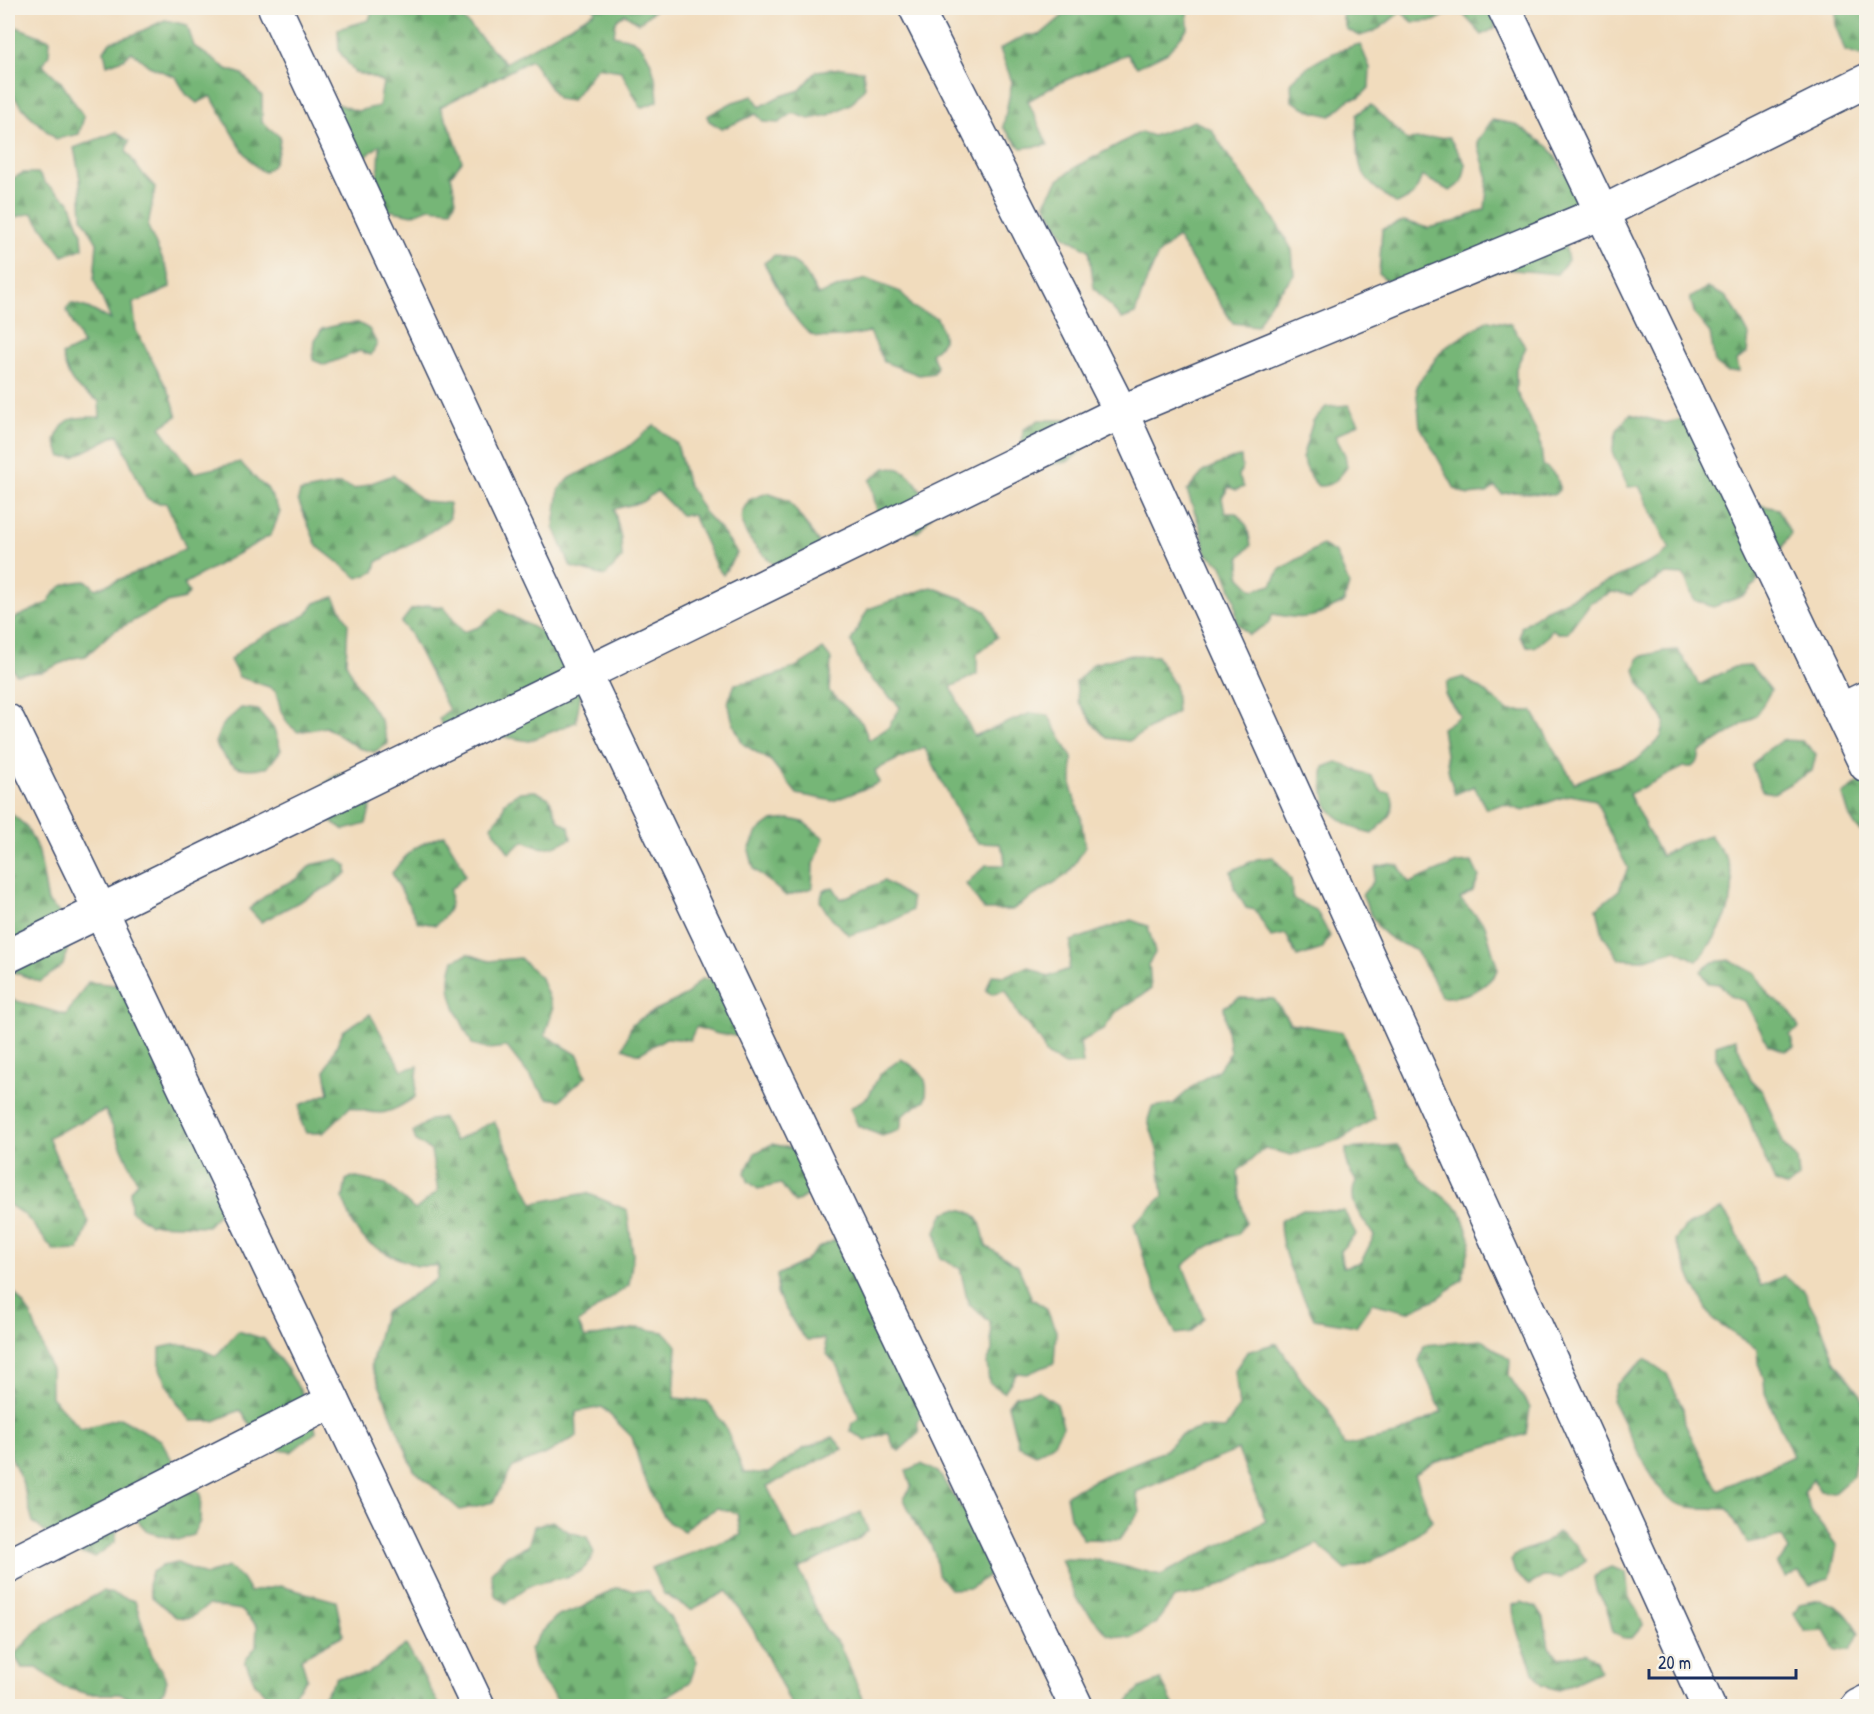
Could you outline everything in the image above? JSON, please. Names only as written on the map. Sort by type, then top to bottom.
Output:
[{"type":"street","points":[[275,8],[585,674],[1077,1707]]},
{"type":"street","points":[[916,8],[1121,412],[1708,1707]]},
{"type":"street","points":[[1504,8],[1601,213],[1854,704],[1866,765]]},
{"type":"street","points":[[8,956],[1121,412],[1601,213],[1866,81]]},
{"type":"street","points":[[8,721],[478,1707]]},
{"type":"street","points":[[8,1566],[333,1401]]},
{"type":"street","points":[[1858,1707],[1866,1702]]},
{"type":"green space","points":[[373,8],[455,8],[505,63],[595,12],[594,8],[657,8],[639,23],[625,14],[616,21],[614,35],[633,40],[645,51],[655,76],[658,101],[641,108],[621,71],[597,67],[571,101],[558,99],[531,60],[440,107],[453,134],[462,161],[451,175],[456,200],[451,210],[429,208],[412,215],[388,210],[374,190],[379,167],[380,145],[365,157],[346,141],[334,103],[357,111],[379,106],[383,82],[355,73],[339,51],[338,29],[369,20]]},
{"type":"green space","points":[[1104,8],[1135,11],[1143,8],[1187,8],[1188,28],[1168,52],[1137,67],[1127,54],[1059,83],[1028,101],[1048,145],[1021,148],[1003,127],[1012,82],[1000,49],[1026,35],[1040,35],[1065,14]]},
{"type":"green space","points":[[1346,8],[1496,8],[1495,28],[1482,35],[1463,14],[1450,13],[1434,21],[1413,22],[1401,12],[1378,29],[1360,36],[1346,29],[1342,16]]},
{"type":"green space","points":[[1839,8],[1866,8],[1866,55],[1860,56],[1845,51],[1836,23]]},
{"type":"green space","points":[[165,20],[187,25],[194,46],[227,69],[242,74],[262,96],[262,122],[280,137],[272,166],[264,172],[249,159],[211,96],[197,103],[186,94],[176,77],[149,66],[132,52],[123,59],[107,65],[104,51],[110,42],[135,34]]},
{"type":"green space","points":[[14,26],[50,40],[49,54],[43,65],[61,82],[84,117],[79,134],[56,139],[27,113],[14,97],[8,81],[6,62],[8,29]]},
{"type":"green space","points":[[1360,44],[1370,68],[1369,88],[1360,97],[1350,99],[1331,116],[1314,112],[1292,101],[1291,82],[1298,75],[1323,58]]},
{"type":"green space","points":[[841,68],[863,71],[865,87],[852,103],[829,115],[809,119],[793,113],[779,123],[764,122],[756,114],[722,129],[709,121],[707,116],[733,102],[753,96],[760,107],[778,97],[800,90],[817,71]]},
{"type":"green space","points":[[1371,105],[1407,140],[1449,137],[1466,165],[1462,182],[1450,191],[1422,176],[1414,195],[1397,204],[1378,190],[1362,171],[1357,143],[1357,114]]},
{"type":"green space","points":[[1492,120],[1515,124],[1549,147],[1587,206],[1562,229],[1568,260],[1557,274],[1504,269],[1412,301],[1379,274],[1382,229],[1404,221],[1428,228],[1457,221],[1485,209],[1488,178],[1477,142]]},
{"type":"green space","points":[[1194,121],[1211,129],[1236,168],[1273,217],[1292,250],[1294,275],[1270,303],[1257,326],[1233,323],[1177,237],[1158,255],[1135,314],[1122,319],[1094,288],[1089,250],[1064,236],[1045,203],[1058,180],[1076,167],[1141,132],[1153,136]]},
{"type":"green space","points":[[116,132],[129,141],[126,151],[155,187],[148,227],[169,274],[170,287],[133,303],[136,330],[171,396],[177,416],[160,427],[194,473],[240,462],[267,488],[280,512],[271,535],[184,584],[189,593],[184,599],[167,603],[112,632],[86,656],[73,658],[42,672],[16,674],[8,663],[8,621],[48,603],[55,592],[63,586],[87,581],[96,589],[145,569],[186,548],[166,503],[157,503],[146,498],[118,434],[74,457],[61,457],[55,440],[67,421],[100,417],[99,401],[78,388],[67,372],[62,355],[83,345],[66,309],[71,303],[88,308],[111,320],[94,280],[97,243],[82,217],[80,179],[74,148]]},
{"type":"green space","points":[[23,173],[38,173],[46,184],[70,202],[82,234],[83,248],[63,256],[32,213],[8,219],[8,181]]},
{"type":"green space","points":[[775,255],[798,265],[818,295],[866,279],[901,292],[912,307],[937,318],[942,329],[943,341],[931,353],[937,366],[934,373],[919,375],[884,362],[870,332],[831,337],[818,337],[810,334],[802,327],[780,294],[764,263]]},
{"type":"green space","points":[[1707,288],[1725,296],[1749,335],[1747,353],[1736,361],[1740,371],[1727,372],[1715,363],[1710,333],[1695,315],[1690,298]]},
{"type":"green space","points":[[1488,320],[1511,324],[1526,347],[1516,368],[1516,391],[1540,439],[1543,465],[1557,478],[1559,490],[1554,495],[1514,492],[1502,494],[1495,487],[1487,493],[1468,495],[1455,489],[1420,426],[1416,386],[1443,349]]},
{"type":"green space","points":[[358,323],[369,329],[377,344],[371,355],[360,351],[325,365],[313,360],[315,340],[322,329]]},
{"type":"green space","points":[[1348,405],[1359,423],[1335,436],[1345,455],[1347,467],[1331,483],[1318,486],[1311,478],[1302,458],[1313,421],[1326,407]]},
{"type":"green space","points":[[1630,414],[1665,423],[1683,419],[1750,503],[1778,509],[1791,534],[1763,575],[1745,595],[1713,607],[1694,600],[1684,575],[1666,574],[1631,595],[1612,592],[1589,603],[1567,633],[1558,633],[1552,629],[1547,637],[1535,647],[1527,646],[1520,637],[1521,627],[1545,610],[1659,558],[1670,549],[1639,486],[1628,487],[1612,452],[1617,430]]},
{"type":"green space","points":[[1039,420],[1069,420],[1081,431],[1083,450],[1067,462],[1037,466],[1022,444],[1023,430]]},
{"type":"green space","points":[[654,425],[677,444],[687,482],[704,512],[720,529],[737,553],[723,575],[716,566],[693,515],[681,515],[657,491],[642,502],[614,509],[621,538],[622,558],[605,576],[571,567],[554,527],[559,489],[570,478],[627,448]]},
{"type":"green space","points":[[1241,457],[1242,469],[1238,475],[1244,487],[1236,490],[1229,487],[1222,498],[1225,513],[1236,513],[1247,526],[1251,545],[1240,557],[1240,577],[1253,590],[1272,585],[1279,570],[1322,545],[1336,553],[1349,584],[1344,602],[1310,617],[1273,614],[1268,624],[1249,635],[1237,623],[1235,600],[1222,565],[1206,553],[1200,527],[1187,491],[1204,471]]},
{"type":"green space","points":[[885,468],[905,472],[924,496],[931,516],[918,532],[897,530],[877,511],[870,480]]},
{"type":"green space","points":[[393,475],[423,501],[449,503],[450,518],[424,536],[377,562],[374,572],[358,578],[317,546],[298,500],[300,492],[340,484],[355,489]]},
{"type":"green space","points":[[767,493],[789,501],[823,548],[789,578],[750,540],[742,522],[743,511],[749,500]]},
{"type":"green space","points":[[931,587],[964,599],[986,611],[997,637],[977,654],[977,674],[951,687],[974,736],[1031,713],[1048,715],[1072,758],[1072,791],[1081,818],[1085,848],[1068,874],[1012,910],[984,910],[966,884],[986,865],[1005,865],[1004,853],[1000,844],[979,843],[967,830],[924,747],[875,770],[879,783],[833,801],[797,794],[771,761],[743,744],[733,723],[728,702],[735,684],[781,673],[801,664],[823,649],[831,659],[829,691],[862,723],[869,740],[888,728],[900,707],[864,672],[851,641],[868,609]]},
{"type":"green space","points":[[334,597],[348,623],[346,662],[358,687],[381,721],[388,744],[374,752],[359,748],[326,727],[298,732],[288,724],[281,711],[276,692],[269,687],[239,677],[230,660],[247,644],[306,615],[315,603]]},
{"type":"green space","points":[[428,605],[443,607],[463,632],[479,627],[500,610],[542,632],[566,661],[581,691],[576,722],[529,741],[442,726],[439,718],[449,710],[409,632],[401,623],[411,610]]},
{"type":"green space","points":[[1677,650],[1699,685],[1734,667],[1751,666],[1771,690],[1757,715],[1700,752],[1698,761],[1692,767],[1684,767],[1629,794],[1661,856],[1684,843],[1710,835],[1722,852],[1732,875],[1732,889],[1721,927],[1697,961],[1676,950],[1642,960],[1619,959],[1603,935],[1597,908],[1619,890],[1628,868],[1610,834],[1596,800],[1570,795],[1523,811],[1503,804],[1486,809],[1474,786],[1455,794],[1449,774],[1442,728],[1460,716],[1445,694],[1447,682],[1463,677],[1486,692],[1508,711],[1532,711],[1574,783],[1637,760],[1661,737],[1665,722],[1639,683],[1635,669],[1639,657]]},
{"type":"green space","points":[[1128,655],[1157,656],[1175,686],[1177,712],[1129,741],[1107,738],[1095,726],[1078,701],[1076,682],[1093,664]]},
{"type":"green space","points":[[241,708],[258,710],[274,729],[281,750],[267,768],[248,769],[236,766],[226,759],[215,743],[222,725]]},
{"type":"green space","points":[[1782,740],[1802,741],[1816,754],[1812,771],[1774,793],[1762,791],[1752,766],[1762,754]]},
{"type":"green space","points":[[1337,762],[1371,776],[1382,792],[1390,792],[1393,798],[1392,810],[1372,834],[1344,822],[1328,806],[1324,789],[1324,767]]},
{"type":"green space","points":[[338,774],[356,776],[374,795],[366,824],[345,830],[317,814],[316,791]]},
{"type":"green space","points":[[1860,782],[1866,783],[1866,834],[1853,822],[1843,794]]},
{"type":"green space","points":[[535,791],[549,798],[559,821],[569,827],[571,839],[548,848],[537,847],[524,841],[509,853],[491,826],[502,813],[505,802],[520,792]]},
{"type":"green space","points":[[8,811],[27,827],[39,852],[48,902],[65,918],[72,932],[63,965],[40,982],[8,970],[8,923],[10,922],[8,917]]},
{"type":"green space","points":[[790,819],[803,822],[824,838],[813,867],[812,888],[786,896],[754,869],[749,850],[757,832],[772,821]]},
{"type":"green space","points":[[444,835],[462,865],[465,876],[450,890],[449,910],[436,925],[418,922],[392,873],[414,849]]},
{"type":"green space","points":[[1273,857],[1291,879],[1293,899],[1316,910],[1330,936],[1322,949],[1297,957],[1286,934],[1271,937],[1255,910],[1246,908],[1234,887],[1231,871],[1257,859]]},
{"type":"green space","points":[[338,859],[347,866],[347,873],[331,885],[261,922],[249,909],[274,889],[297,879],[311,865]]},
{"type":"green space","points":[[1472,862],[1479,877],[1473,891],[1460,899],[1485,925],[1498,970],[1481,988],[1459,996],[1441,997],[1415,949],[1386,936],[1376,923],[1362,895],[1373,882],[1376,867],[1390,864],[1399,866],[1409,883],[1457,863]]},
{"type":"green space","points":[[884,881],[911,898],[912,910],[874,928],[849,935],[828,914],[820,901],[823,891],[833,887],[841,899]]},
{"type":"green space","points":[[1131,920],[1148,926],[1155,953],[1149,963],[1151,989],[1116,1012],[1104,1029],[1080,1042],[1083,1064],[1064,1065],[1045,1053],[1041,1041],[1018,1014],[1006,990],[992,994],[986,991],[992,975],[1005,976],[1028,966],[1048,977],[1069,969],[1071,941]]},
{"type":"green space","points":[[468,954],[489,961],[520,958],[541,978],[553,1009],[545,1035],[578,1055],[586,1076],[560,1100],[547,1098],[507,1047],[489,1049],[472,1044],[457,1013],[450,983],[454,960]]},
{"type":"green space","points":[[1730,960],[1756,974],[1769,996],[1789,1010],[1799,1028],[1790,1035],[1794,1047],[1785,1051],[1768,1045],[1745,1001],[1730,996],[1720,984],[1708,983],[1701,971],[1713,962]]},
{"type":"green space","points":[[702,979],[724,980],[753,1022],[736,1036],[718,1034],[696,1027],[690,1040],[666,1038],[639,1054],[623,1048],[632,1024],[687,995]]},
{"type":"green space","points":[[88,982],[134,987],[213,1153],[210,1182],[230,1202],[207,1226],[150,1224],[131,1211],[130,1191],[137,1182],[105,1110],[48,1137],[65,1177],[89,1222],[79,1250],[54,1251],[26,1216],[8,1204],[8,1001],[10,999],[66,1015]]},
{"type":"green space","points":[[1239,998],[1274,999],[1290,1023],[1343,1032],[1375,1118],[1341,1139],[1291,1155],[1265,1148],[1238,1171],[1240,1197],[1246,1222],[1238,1234],[1209,1247],[1183,1266],[1204,1318],[1191,1332],[1176,1334],[1149,1275],[1134,1224],[1163,1196],[1158,1152],[1148,1120],[1152,1107],[1173,1104],[1198,1082],[1218,1070],[1230,1053],[1224,1007]]},
{"type":"green space","points":[[370,1014],[402,1070],[418,1066],[415,1097],[391,1111],[377,1113],[350,1107],[323,1133],[306,1133],[300,1119],[300,1105],[329,1093],[325,1071],[343,1031]]},
{"type":"green space","points":[[1735,1039],[1751,1080],[1763,1092],[1784,1145],[1797,1159],[1799,1177],[1787,1187],[1775,1182],[1746,1108],[1716,1058],[1716,1045]]},
{"type":"green space","points":[[901,1059],[918,1070],[925,1080],[925,1100],[903,1115],[900,1130],[882,1136],[858,1126],[850,1108],[868,1097],[880,1074]]},
{"type":"green space","points":[[442,1117],[455,1141],[494,1121],[533,1203],[587,1193],[627,1210],[633,1255],[629,1285],[578,1323],[585,1338],[638,1328],[664,1332],[677,1346],[674,1398],[707,1401],[726,1428],[744,1473],[768,1473],[803,1449],[833,1437],[843,1449],[767,1486],[795,1543],[861,1512],[868,1531],[854,1541],[799,1569],[825,1630],[839,1644],[865,1703],[845,1706],[792,1706],[754,1631],[727,1591],[691,1610],[664,1594],[651,1568],[741,1535],[737,1513],[717,1508],[695,1521],[684,1531],[668,1522],[654,1500],[642,1472],[632,1437],[602,1407],[576,1412],[577,1436],[548,1453],[513,1467],[493,1502],[460,1510],[414,1470],[371,1365],[384,1313],[437,1279],[438,1266],[417,1266],[368,1243],[354,1227],[343,1199],[346,1180],[352,1177],[386,1184],[415,1210],[438,1191],[431,1151],[416,1141],[413,1132],[430,1120]]},
{"type":"green space","points":[[772,1144],[794,1149],[810,1171],[812,1192],[795,1203],[781,1184],[758,1189],[748,1181],[745,1172],[755,1153]]},
{"type":"green space","points":[[1397,1145],[1421,1179],[1460,1210],[1471,1241],[1462,1279],[1440,1297],[1408,1312],[1372,1303],[1356,1326],[1314,1319],[1287,1259],[1280,1221],[1301,1210],[1344,1211],[1356,1234],[1340,1251],[1343,1267],[1361,1262],[1374,1236],[1354,1203],[1353,1189],[1356,1181],[1347,1166],[1346,1149]]},
{"type":"green space","points":[[955,1209],[975,1215],[981,1225],[986,1246],[1018,1266],[1032,1299],[1046,1308],[1056,1331],[1054,1363],[1027,1374],[1017,1373],[1004,1392],[989,1382],[987,1363],[992,1350],[990,1322],[968,1303],[960,1268],[940,1258],[936,1231],[944,1213]]},
{"type":"green space","points":[[1722,1209],[1732,1223],[1761,1286],[1783,1276],[1802,1289],[1819,1320],[1835,1362],[1861,1395],[1866,1416],[1866,1437],[1856,1452],[1853,1476],[1834,1493],[1820,1491],[1813,1479],[1803,1493],[1814,1516],[1837,1546],[1830,1578],[1810,1586],[1800,1573],[1786,1577],[1777,1564],[1789,1551],[1782,1537],[1748,1544],[1728,1509],[1691,1507],[1672,1501],[1648,1470],[1612,1400],[1617,1383],[1645,1359],[1667,1374],[1683,1409],[1685,1424],[1718,1490],[1793,1456],[1765,1393],[1757,1349],[1713,1320],[1693,1283],[1675,1240],[1685,1227]]},
{"type":"green space","points":[[835,1240],[864,1272],[926,1412],[917,1421],[919,1433],[899,1451],[894,1447],[888,1432],[866,1441],[850,1431],[852,1423],[860,1418],[839,1368],[827,1354],[824,1339],[807,1340],[798,1330],[777,1294],[777,1275],[804,1262],[818,1248]]},
{"type":"green space","points":[[13,1291],[31,1315],[51,1370],[51,1397],[81,1429],[120,1418],[161,1440],[177,1469],[201,1494],[200,1521],[193,1535],[177,1540],[148,1532],[137,1520],[119,1516],[115,1542],[95,1557],[66,1550],[33,1522],[22,1481],[8,1450],[8,1293]]},
{"type":"green space","points":[[238,1331],[264,1339],[287,1369],[311,1408],[316,1432],[291,1452],[268,1448],[240,1410],[214,1421],[191,1421],[175,1399],[160,1369],[160,1348],[189,1345],[216,1356]]},
{"type":"green space","points":[[1483,1340],[1510,1360],[1509,1376],[1530,1408],[1526,1434],[1434,1463],[1415,1474],[1432,1521],[1403,1545],[1346,1570],[1317,1544],[1276,1564],[1257,1568],[1204,1593],[1174,1598],[1156,1623],[1132,1638],[1108,1635],[1076,1598],[1061,1559],[1097,1560],[1161,1575],[1266,1521],[1238,1450],[1136,1492],[1140,1511],[1119,1540],[1083,1539],[1070,1517],[1066,1495],[1105,1475],[1164,1451],[1179,1436],[1201,1428],[1225,1429],[1239,1407],[1235,1370],[1247,1352],[1277,1343],[1305,1385],[1329,1410],[1344,1446],[1396,1435],[1442,1412],[1419,1362],[1424,1345]]},
{"type":"green space","points":[[1038,1391],[1057,1404],[1063,1426],[1053,1444],[1036,1454],[1018,1445],[1008,1405],[1015,1396]]},
{"type":"green space","points":[[921,1464],[938,1472],[961,1507],[979,1508],[989,1552],[991,1573],[971,1588],[950,1589],[938,1574],[935,1555],[929,1541],[916,1525],[904,1499],[911,1486],[906,1471]]},
{"type":"green space","points":[[552,1521],[569,1532],[587,1537],[594,1553],[589,1562],[577,1573],[530,1585],[506,1603],[495,1595],[491,1573],[507,1555],[528,1546],[534,1526]]},
{"type":"green space","points":[[1558,1532],[1576,1545],[1586,1560],[1561,1578],[1543,1577],[1529,1585],[1515,1573],[1511,1560],[1520,1552],[1543,1544]]},
{"type":"green space","points":[[177,1563],[205,1575],[228,1567],[242,1579],[250,1592],[280,1586],[336,1601],[343,1635],[301,1658],[307,1678],[291,1698],[269,1698],[255,1683],[245,1661],[256,1646],[257,1626],[241,1610],[209,1605],[190,1618],[176,1617],[151,1596],[148,1585],[152,1572],[162,1566]]},
{"type":"green space","points":[[1611,1567],[1626,1572],[1629,1598],[1643,1625],[1632,1638],[1623,1638],[1613,1632],[1606,1605],[1596,1589],[1594,1578]]},
{"type":"green space","points":[[615,1588],[648,1591],[672,1620],[697,1661],[690,1682],[663,1699],[635,1706],[562,1706],[535,1672],[530,1649],[556,1617],[583,1607]]},
{"type":"green space","points":[[103,1591],[135,1601],[152,1655],[167,1680],[164,1691],[149,1704],[119,1694],[88,1694],[63,1687],[37,1668],[22,1668],[14,1655],[44,1624]]},
{"type":"green space","points":[[1819,1600],[1838,1608],[1855,1626],[1859,1633],[1851,1650],[1836,1650],[1825,1631],[1805,1632],[1794,1614],[1800,1604]]},
{"type":"green space","points":[[1521,1602],[1536,1607],[1544,1619],[1549,1647],[1560,1658],[1585,1652],[1596,1660],[1600,1671],[1559,1690],[1541,1685],[1527,1657],[1516,1625],[1513,1605]]},
{"type":"green space","points":[[406,1645],[440,1706],[317,1706],[337,1677],[367,1674]]},
{"type":"green space","points":[[1161,1680],[1174,1706],[1133,1706],[1128,1701],[1140,1688]]}]
